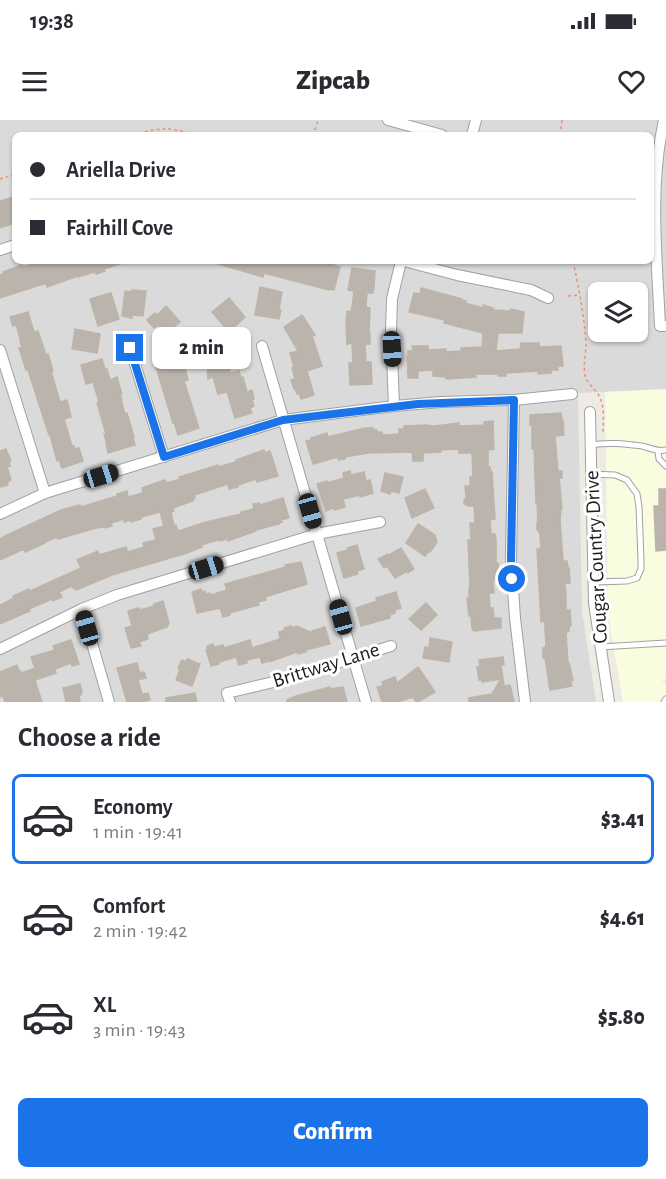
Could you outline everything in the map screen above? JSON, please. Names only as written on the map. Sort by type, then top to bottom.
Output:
[{"type":"street","points":[[388,120],[431,132]]},
{"type":"street","points":[[654,171],[664,120]]},
{"type":"street","points":[[654,191],[663,326]]},
{"type":"street","points":[[394,406],[392,298],[402,264]]},
{"type":"street","points":[[415,264],[531,290],[548,298]]},
{"type":"street","points":[[262,346],[366,702]]},
{"type":"street","points":[[130,348],[164,457]]},
{"type":"street","points":[[0,350],[45,493]]},
{"type":"street","points":[[0,514],[45,493],[283,420],[394,406],[514,400],[572,394]]},
{"type":"street","points":[[514,400],[511,559],[525,702]]},
{"type":"street","name":"Cougar Country Drive","points":[[590,412],[596,621],[609,702]]},
{"type":"street","points":[[0,649],[82,609],[117,595],[317,534],[380,522]]},
{"type":"street","points":[[82,609],[109,702]]},
{"type":"street","name":"Brittway Lane","points":[[229,698],[391,646]]},
{"type":"lane","points":[[591,445],[616,443],[645,447],[658,452],[666,450]]},
{"type":"lane","points":[[658,452],[659,459],[666,466]]},
{"type":"lane","points":[[591,474],[615,475],[627,480],[637,494],[641,560],[637,578],[627,581],[594,582]]},
{"type":"lane","points":[[600,646],[666,643]]},
{"type":"path","points":[[144,132],[166,128],[184,132]]},
{"type":"path","points":[[574,264],[581,295],[586,345],[584,373],[602,401],[603,434]]},
{"type":"path","points":[[568,296],[581,295]]},
{"type":"shaded area","points":[[0,120],[666,120],[666,389],[578,393],[582,611],[596,702],[0,702]]},
{"type":"shaded area","points":[[666,389],[666,678],[662,682],[666,683],[666,702],[623,702],[608,615],[605,392]]},
{"type":"building","points":[[12,197],[12,224],[0,228],[0,201]]},
{"type":"building","points":[[34,264],[119,264],[96,274],[95,272],[78,276],[47,287],[46,284],[40,285],[0,298],[0,275],[22,265],[23,267]]},
{"type":"building","points":[[218,264],[331,264],[340,267],[334,290],[264,273],[263,277]]},
{"type":"building","points":[[352,268],[375,271],[373,293],[367,293],[366,307],[370,308],[370,344],[365,344],[366,362],[371,362],[372,384],[350,385],[349,363],[353,363],[352,343],[347,344],[346,322],[347,311],[351,312],[354,291],[348,290]]},
{"type":"building","points":[[260,287],[282,292],[279,319],[255,315]]},
{"type":"building","points":[[421,288],[462,299],[466,301],[465,303],[483,308],[483,305],[493,310],[510,311],[511,309],[524,312],[522,333],[498,333],[496,351],[520,349],[521,343],[539,343],[539,347],[561,346],[563,366],[557,367],[558,370],[551,370],[551,373],[538,374],[538,371],[506,373],[506,376],[475,374],[476,377],[446,379],[446,377],[433,376],[433,370],[418,371],[418,378],[408,378],[407,356],[408,351],[413,351],[412,346],[428,346],[428,350],[446,349],[446,352],[461,351],[461,348],[482,347],[483,333],[444,323],[445,320],[409,312],[414,293],[420,294]]},
{"type":"building","points":[[132,290],[146,291],[143,316],[132,315],[132,318],[122,316],[125,291],[132,292]]},
{"type":"building","points":[[111,293],[119,319],[98,326],[90,299]]},
{"type":"building","points":[[229,298],[245,317],[229,332],[212,312]]},
{"type":"building","points":[[166,306],[180,322],[174,327],[186,363],[184,364],[188,380],[184,381],[199,428],[178,435],[156,367],[164,364],[159,342],[170,339],[158,325],[154,328],[147,320],[155,313],[157,315]]},
{"type":"building","points":[[28,312],[34,332],[38,331],[46,355],[48,354],[60,402],[67,400],[71,417],[64,419],[72,446],[75,449],[79,448],[83,461],[62,468],[59,460],[57,461],[28,370],[26,370],[19,348],[22,347],[16,325],[13,326],[10,317]]},
{"type":"building","points":[[302,315],[315,335],[312,336],[322,366],[307,371],[314,395],[301,399],[291,380],[295,379],[290,353],[298,351],[284,327]]},
{"type":"building","points":[[75,329],[100,334],[97,353],[72,349]]},
{"type":"building","points":[[219,341],[229,341],[230,373],[239,371],[247,392],[252,390],[254,406],[250,408],[252,413],[235,418],[227,392],[218,394],[213,377],[208,379],[206,345],[219,345]]},
{"type":"building","points":[[102,359],[110,380],[117,377],[122,394],[120,395],[121,400],[125,414],[127,413],[135,445],[108,453],[104,434],[106,434],[93,382],[86,384],[81,365]]},
{"type":"building","points":[[561,413],[564,435],[555,436],[558,471],[562,471],[562,478],[559,478],[562,509],[560,520],[563,561],[567,561],[569,568],[570,583],[565,583],[566,610],[570,610],[571,626],[566,633],[568,663],[573,680],[571,680],[572,686],[550,690],[545,658],[543,658],[543,648],[546,644],[545,621],[541,622],[537,549],[541,549],[540,535],[537,530],[534,449],[532,449],[530,415]]},
{"type":"building","points":[[493,421],[494,449],[488,450],[488,467],[492,472],[495,519],[490,520],[491,534],[495,534],[496,539],[499,580],[493,581],[494,593],[489,593],[490,608],[493,608],[494,618],[501,618],[501,628],[474,631],[467,598],[469,598],[470,587],[468,540],[471,540],[470,523],[475,523],[474,506],[464,504],[465,486],[470,486],[470,477],[473,477],[472,453],[459,453],[459,449],[441,450],[441,452],[423,453],[423,461],[413,461],[412,452],[368,453],[338,460],[338,457],[313,464],[306,441],[327,433],[328,437],[365,428],[373,428],[377,432],[382,432],[382,435],[399,434],[399,429],[404,429],[404,426],[459,423],[459,426],[484,425],[484,422]]},
{"type":"building","points":[[6,449],[11,461],[10,466],[7,467],[11,480],[7,482],[8,485],[0,487],[0,451]]},
{"type":"building","points":[[264,450],[265,453],[270,451],[278,476],[257,482],[256,479],[229,489],[228,484],[194,495],[193,501],[173,508],[174,511],[171,512],[174,526],[176,525],[178,531],[241,514],[241,512],[254,509],[253,504],[259,503],[260,505],[283,498],[289,518],[281,520],[279,524],[228,541],[228,539],[218,540],[201,545],[202,547],[187,553],[112,575],[76,590],[72,586],[59,592],[62,597],[29,609],[30,611],[0,624],[0,605],[14,598],[13,596],[29,589],[30,591],[81,568],[77,560],[98,551],[99,555],[126,547],[128,552],[144,547],[143,543],[156,540],[153,529],[164,526],[160,512],[131,522],[131,520],[124,522],[124,519],[111,523],[112,526],[105,528],[96,528],[58,539],[57,537],[25,552],[24,549],[0,560],[0,539],[61,510],[80,505],[81,507],[127,491],[128,497],[143,493],[142,488],[156,483],[165,480],[167,483],[218,465],[218,467],[236,462],[236,460]]},
{"type":"building","points":[[350,471],[351,475],[364,472],[366,481],[370,480],[373,493],[343,499],[345,507],[326,511],[317,484],[344,478],[343,473]]},
{"type":"building","points":[[385,473],[403,477],[399,493],[391,491],[390,494],[381,491]]},
{"type":"building","points":[[425,489],[434,508],[412,518],[405,498]]},
{"type":"building","points":[[659,489],[666,489],[666,550],[656,551],[654,506],[659,506]]},
{"type":"building","points":[[418,524],[435,535],[437,542],[425,556],[406,543]]},
{"type":"building","points":[[357,545],[364,569],[357,571],[358,574],[344,578],[337,553]]},
{"type":"building","points":[[401,548],[414,569],[395,578],[387,566],[384,568],[378,559]]},
{"type":"building","points":[[301,562],[307,584],[265,597],[266,600],[258,602],[259,605],[229,613],[230,615],[223,617],[220,608],[197,613],[192,592],[201,589],[202,592],[205,591],[206,594],[211,595],[227,590],[225,584]]},
{"type":"building","points":[[396,592],[401,608],[395,610],[390,618],[361,626],[356,608],[377,601],[376,598]]},
{"type":"building","points":[[163,601],[169,623],[167,627],[147,634],[148,639],[139,642],[141,646],[131,648],[125,628],[132,626],[128,611],[154,606]]},
{"type":"building","points":[[426,603],[437,615],[421,630],[409,619]]},
{"type":"building","points":[[291,626],[291,628],[297,626],[312,633],[312,631],[325,627],[330,644],[262,663],[260,657],[247,660],[247,663],[239,665],[236,657],[211,666],[207,646],[223,645],[224,648],[250,640],[252,648],[280,639],[279,632]]},
{"type":"building","points":[[430,638],[452,642],[449,662],[423,658],[425,647],[429,648]]},
{"type":"building","points":[[71,640],[79,664],[72,666],[71,663],[55,669],[56,673],[35,680],[42,702],[5,702],[3,696],[0,697],[0,672],[17,665],[22,673],[35,668],[31,657],[55,650],[53,646]]},
{"type":"building","points":[[503,657],[504,665],[501,665],[504,686],[510,685],[514,702],[469,702],[469,698],[492,694],[501,679],[482,682],[479,680],[477,667],[480,666],[479,660]]},
{"type":"building","points":[[187,659],[200,664],[192,686],[176,680],[182,660],[186,662]]},
{"type":"building","points":[[137,663],[140,673],[144,672],[146,678],[138,680],[142,694],[148,693],[150,700],[127,702],[117,668]]},
{"type":"building","points":[[418,667],[435,692],[418,702],[413,697],[398,702],[382,702],[377,687],[383,686],[382,682],[395,677],[397,683]]},
{"type":"building","points":[[80,684],[82,692],[79,695],[80,701],[66,702],[63,688]]},
{"type":"building","points":[[330,687],[330,689],[343,687],[347,702],[287,702],[296,696]]},
{"type":"building","points":[[195,693],[197,702],[166,702],[166,698]]},
{"type":"route","points":[[130,348],[164,457],[283,420],[394,406],[514,400],[512,579]]}]
